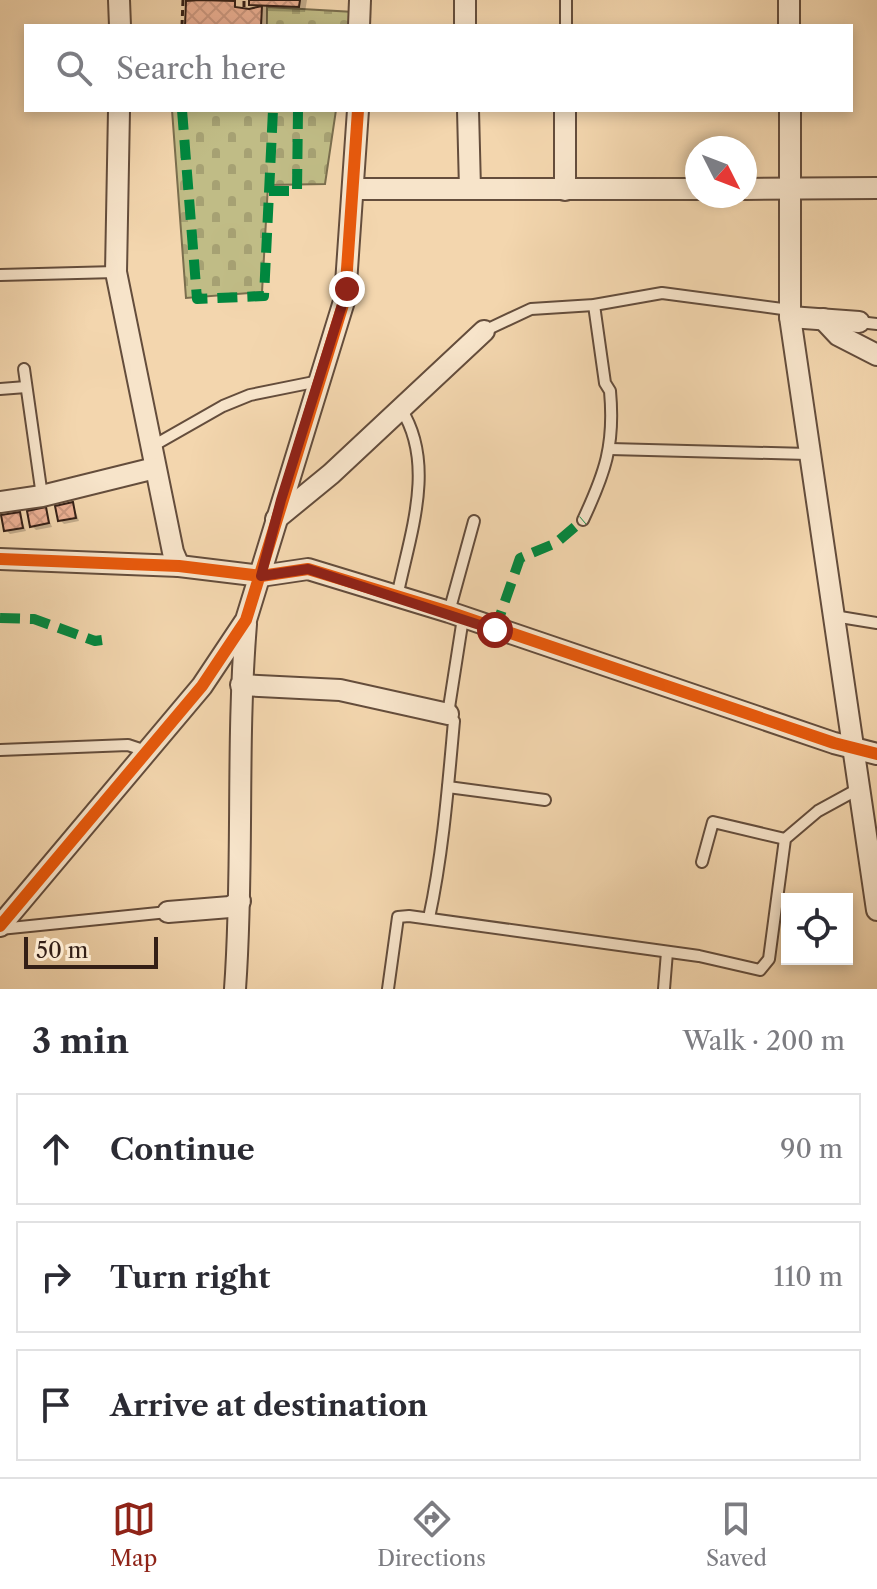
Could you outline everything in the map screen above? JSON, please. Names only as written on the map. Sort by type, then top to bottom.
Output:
[{"type":"street","points":[[119,0],[120,24]]},
{"type":"street","points":[[359,24],[360,0]]},
{"type":"street","points":[[465,0],[465,24]]},
{"type":"street","points":[[789,0],[789,24]]},
{"type":"street","points":[[119,112],[116,272],[155,468],[173,552],[179,566]]},
{"type":"street","points":[[235,989],[240,901],[241,685],[246,620],[345,298],[358,112]]},
{"type":"street","points":[[468,112],[470,189]]},
{"type":"street","points":[[565,112],[565,190]]},
{"type":"street","points":[[790,112],[790,313],[808,454],[877,910]]},
{"type":"street","points":[[757,189],[877,188]]},
{"type":"street","points":[[354,189],[685,189]]},
{"type":"street","points":[[790,313],[868,323]]},
{"type":"street","points":[[823,319],[838,335],[877,355]]},
{"type":"street","points":[[276,519],[331,474],[484,331]]},
{"type":"street","points":[[0,502],[42,496],[155,468]]},
{"type":"street","points":[[0,559],[179,566],[261,576],[308,569],[877,754]]},
{"type":"street","points":[[0,927],[202,686],[246,620]]},
{"type":"street","points":[[241,685],[330,688],[448,714]]},
{"type":"street","points":[[168,912],[230,907],[240,901]]},
{"type":"lane","points":[[566,0],[566,24]]},
{"type":"lane","points":[[0,275],[116,272]]},
{"type":"lane","points":[[484,331],[531,309],[594,305],[662,293],[790,313]]},
{"type":"lane","points":[[583,520],[606,471],[610,449],[610,391],[605,383],[594,305]]},
{"type":"lane","points":[[24,369],[42,496]]},
{"type":"lane","points":[[151,447],[223,406],[250,395],[319,381]]},
{"type":"lane","points":[[0,389],[26,387]]},
{"type":"lane","points":[[397,597],[420,465],[407,420],[400,408]]},
{"type":"lane","points":[[610,449],[808,454]]},
{"type":"lane","points":[[429,918],[454,721],[448,714],[456,615],[474,521]]},
{"type":"lane","points":[[834,616],[877,623]]},
{"type":"lane","points":[[0,750],[128,745],[146,751]]},
{"type":"lane","points":[[448,787],[545,800]]},
{"type":"lane","points":[[388,989],[398,917],[429,918],[667,952],[754,970],[766,968],[785,839],[818,811],[860,788]]},
{"type":"lane","points":[[702,862],[713,822],[785,839]]},
{"type":"lane","points":[[0,927],[27,929],[168,912]]},
{"type":"lane","points":[[664,989],[667,952]]},
{"type":"path","points":[[182,24],[183,0]]},
{"type":"path","points":[[244,0],[244,7]]},
{"type":"green space","points":[[267,7],[354,12],[354,24],[267,24]]},
{"type":"green space","points":[[172,112],[336,112],[325,184],[268,185],[262,292],[186,298]]},
{"type":"building","points":[[249,0],[300,0],[299,7],[249,5]]},
{"type":"building","points":[[186,1],[235,1],[235,7],[249,9],[262,6],[261,24],[185,24]]},
{"type":"building","points":[[73,502],[76,518],[58,521],[55,506]]},
{"type":"building","points":[[46,507],[49,523],[30,527],[27,511]]},
{"type":"building","points":[[20,512],[23,528],[4,531],[1,515]]},
{"type":"marked path","points":[[182,112],[197,299],[264,296],[273,112]]},
{"type":"marked path","points":[[269,191],[297,191],[298,112]]},
{"type":"marked path","points":[[495,630],[520,558],[556,543],[583,520]]},
{"type":"marked path","points":[[0,618],[34,619],[95,641],[102,640]]},
{"type":"cycle path","points":[[0,926],[202,686],[246,620],[345,298],[358,112]]},
{"type":"cycle path","points":[[0,559],[179,566],[261,576],[308,569],[449,612],[834,743],[877,754]]},
{"type":"route","points":[[347,289],[281,500],[261,576],[308,569],[449,612],[495,630]]}]
